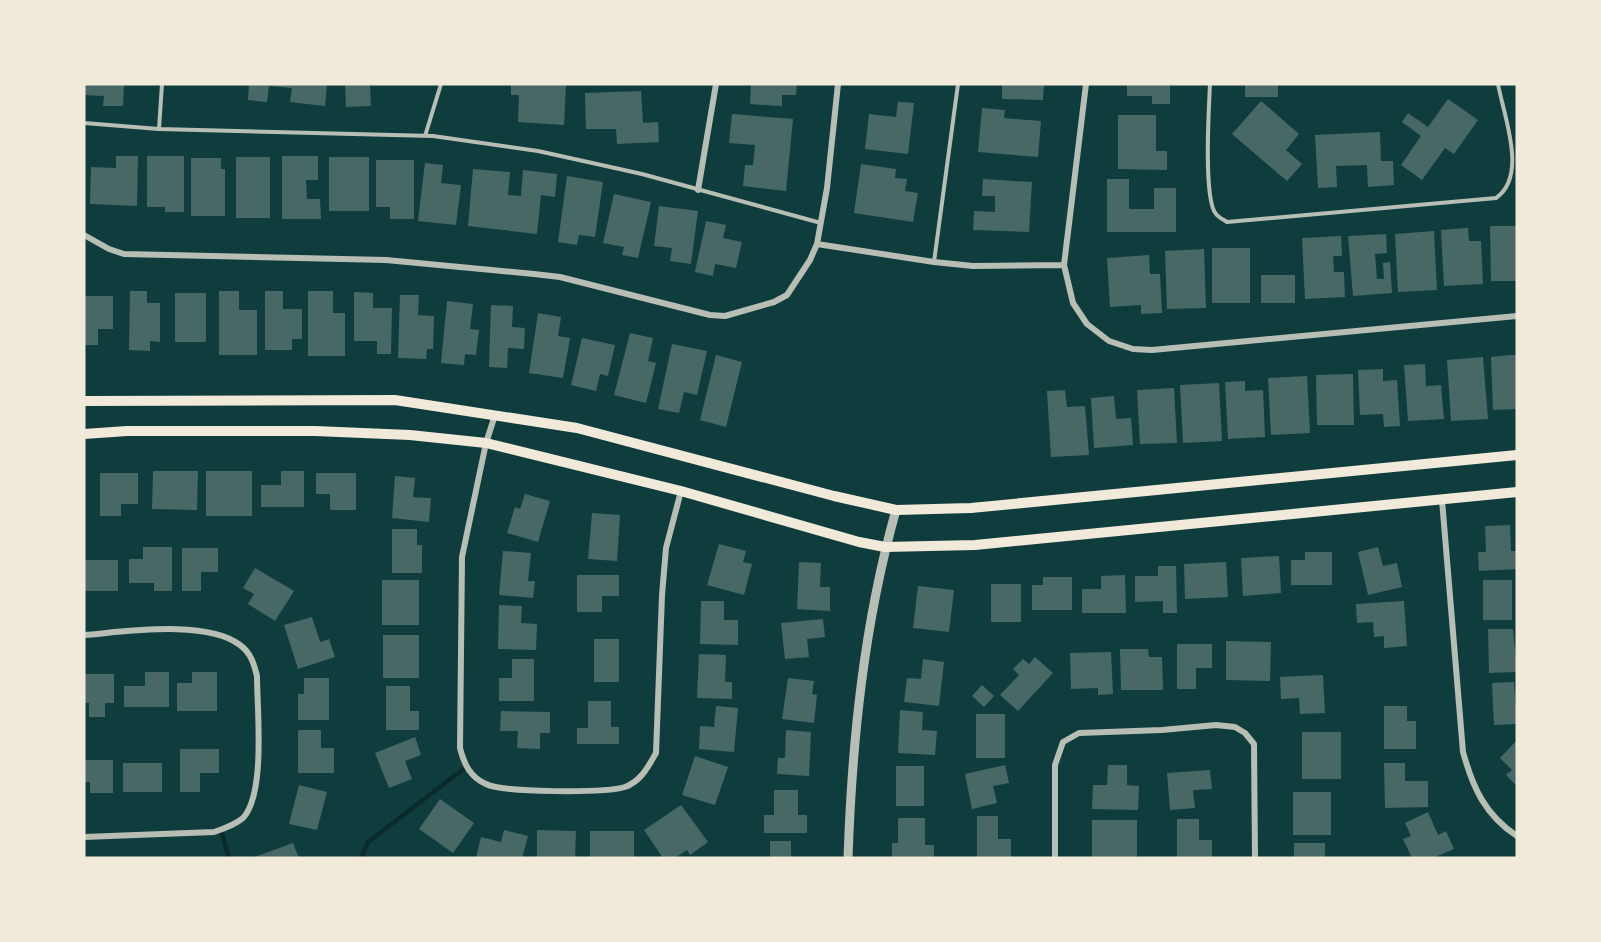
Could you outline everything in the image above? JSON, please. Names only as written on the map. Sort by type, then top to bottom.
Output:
[{"type":"main road","points":[[84,401],[394,400],[495,414],[632,441],[834,496],[896,510],[970,508],[1517,455]]},
{"type":"main road","points":[[84,434],[127,430],[315,430],[410,435],[486,444],[681,491],[825,534],[885,547],[975,544],[1517,492]]},
{"type":"street","points":[[698,190],[716,84]]},
{"type":"street","points":[[84,235],[109,249],[124,254],[386,260],[534,274],[572,280],[710,315],[725,316],[774,302],[787,295],[810,260],[817,244],[821,223],[838,84]]},
{"type":"street","points":[[1086,84],[1064,265],[1073,303],[1087,324],[1109,341],[1133,349],[1152,350],[1517,316]]},
{"type":"street","points":[[817,244],[973,266],[1064,265]]},
{"type":"street","points":[[495,414],[486,444],[462,557],[460,748],[468,771],[489,786],[557,790],[625,787],[638,780],[656,753],[666,548],[681,491]]},
{"type":"street","points":[[1442,500],[1462,752],[1472,786],[1486,810],[1517,836]]},
{"type":"street","points":[[848,858],[850,805],[862,675],[885,547],[896,510]]},
{"type":"street","points":[[84,635],[138,630],[201,631],[238,644],[254,661],[257,676],[256,776],[250,803],[243,817],[228,827],[198,833],[143,833],[84,837]]},
{"type":"street","points":[[1054,858],[1055,765],[1063,742],[1079,733],[1162,730],[1216,725],[1235,727],[1245,733],[1254,744],[1255,858]]},
{"type":"lane","points":[[159,129],[162,84]]},
{"type":"lane","points":[[425,136],[441,84]]},
{"type":"lane","points":[[934,262],[958,84]]},
{"type":"lane","points":[[1210,84],[1207,127],[1211,201],[1215,214],[1227,222],[1496,198],[1506,191],[1513,176],[1513,160],[1498,84]]},
{"type":"lane","points":[[84,123],[159,129],[425,136],[538,151],[642,174],[821,223]]},
{"type":"building","points":[[84,84],[124,84],[123,106],[103,106],[104,96],[84,95]]},
{"type":"building","points":[[249,84],[327,84],[325,106],[290,102],[292,88],[269,86],[267,102],[248,100]]},
{"type":"building","points":[[345,84],[370,84],[371,106],[346,107]]},
{"type":"building","points":[[511,84],[566,84],[564,125],[518,122],[519,95],[511,95]]},
{"type":"building","points":[[751,84],[797,84],[796,95],[782,95],[782,106],[750,104]]},
{"type":"building","points":[[1002,84],[1044,84],[1043,100],[1002,99]]},
{"type":"building","points":[[1127,84],[1170,84],[1170,104],[1152,104],[1152,96],[1127,96]]},
{"type":"building","points":[[1245,84],[1278,84],[1278,97],[1245,97]]},
{"type":"building","points":[[641,91],[643,123],[658,122],[659,142],[617,144],[616,129],[586,129],[585,93]]},
{"type":"building","points":[[1448,99],[1478,120],[1454,154],[1445,148],[1422,180],[1401,165],[1421,136],[1402,122],[1408,113],[1428,127]]},
{"type":"building","points":[[1261,101],[1299,134],[1286,150],[1302,164],[1287,181],[1232,134]]},
{"type":"building","points":[[898,102],[914,103],[908,154],[865,149],[869,114],[896,117]]},
{"type":"building","points":[[982,108],[1005,110],[1004,118],[1041,121],[1038,157],[978,152]]},
{"type":"building","points":[[732,114],[793,119],[786,191],[743,186],[745,165],[753,165],[755,145],[729,143]]},
{"type":"building","points":[[1118,115],[1156,115],[1156,151],[1167,151],[1167,170],[1118,169]]},
{"type":"building","points":[[1380,132],[1381,161],[1393,161],[1394,185],[1368,187],[1367,165],[1336,166],[1337,187],[1318,188],[1315,135]]},
{"type":"building","points":[[116,156],[138,156],[137,206],[90,204],[91,167],[116,168]]},
{"type":"building","points":[[147,156],[184,156],[184,212],[165,212],[165,207],[147,207]]},
{"type":"building","points":[[282,156],[318,156],[318,180],[306,180],[307,199],[320,199],[321,219],[282,219]]},
{"type":"building","points":[[236,157],[270,157],[270,218],[236,218]]},
{"type":"building","points":[[329,157],[369,157],[369,211],[329,211]]},
{"type":"building","points":[[191,158],[221,158],[221,169],[225,169],[225,216],[191,216]]},
{"type":"building","points":[[376,160],[414,160],[414,219],[390,219],[390,207],[376,207]]},
{"type":"building","points":[[425,163],[443,165],[441,183],[461,185],[456,225],[418,221]]},
{"type":"building","points":[[861,164],[896,169],[895,178],[907,179],[905,191],[918,193],[913,222],[854,213]]},
{"type":"building","points":[[473,169],[510,172],[508,195],[521,196],[523,170],[557,174],[555,197],[541,195],[537,234],[468,226]]},
{"type":"building","points":[[567,176],[603,182],[595,237],[579,235],[577,245],[558,242]]},
{"type":"building","points":[[983,179],[1032,182],[1029,232],[973,230],[974,211],[995,212],[995,196],[982,196]]},
{"type":"building","points":[[1107,179],[1129,179],[1129,209],[1154,209],[1154,188],[1176,188],[1176,232],[1107,232]]},
{"type":"building","points":[[614,194],[651,202],[638,258],[622,255],[624,247],[603,243]]},
{"type":"building","points":[[659,206],[698,211],[691,264],[670,261],[672,248],[654,246]]},
{"type":"building","points":[[706,221],[726,225],[723,238],[742,242],[736,268],[715,264],[713,276],[695,272]]},
{"type":"building","points":[[1490,226],[1517,226],[1517,281],[1491,281]]},
{"type":"building","points":[[1468,228],[1469,241],[1481,241],[1483,284],[1444,286],[1441,230]]},
{"type":"building","points":[[1434,231],[1437,290],[1398,292],[1395,234]]},
{"type":"building","points":[[1386,234],[1387,253],[1375,254],[1377,279],[1384,279],[1383,263],[1390,262],[1392,293],[1353,296],[1348,236]]},
{"type":"building","points":[[1341,236],[1342,256],[1333,256],[1334,272],[1344,272],[1345,297],[1305,299],[1302,238]]},
{"type":"building","points":[[1212,248],[1250,248],[1250,303],[1212,303]]},
{"type":"building","points":[[1204,249],[1206,308],[1167,309],[1165,251]]},
{"type":"building","points":[[1149,255],[1150,274],[1160,274],[1162,313],[1141,314],[1141,305],[1110,307],[1107,258]]},
{"type":"building","points":[[1261,275],[1295,275],[1295,303],[1261,303]]},
{"type":"building","points":[[130,291],[147,291],[147,303],[160,303],[160,342],[150,341],[150,351],[129,350]]},
{"type":"building","points":[[219,291],[239,291],[239,310],[257,310],[257,355],[219,355]]},
{"type":"building","points":[[265,291],[283,291],[283,309],[302,309],[302,339],[292,339],[292,350],[265,350]]},
{"type":"building","points":[[308,291],[333,291],[333,313],[345,313],[345,356],[308,356]]},
{"type":"building","points":[[354,292],[373,293],[373,308],[392,308],[391,354],[377,354],[377,341],[354,341]]},
{"type":"building","points":[[175,293],[206,293],[206,342],[175,342]]},
{"type":"building","points":[[400,295],[419,295],[418,315],[434,316],[433,349],[427,349],[426,359],[398,358]]},
{"type":"building","points":[[84,296],[113,296],[113,329],[98,329],[98,345],[84,345]]},
{"type":"building","points":[[447,301],[473,304],[470,329],[479,330],[476,355],[465,354],[464,365],[441,363]]},
{"type":"building","points":[[491,305],[513,306],[512,327],[525,328],[524,349],[508,348],[507,368],[489,367]]},
{"type":"building","points":[[538,313],[561,317],[558,336],[570,338],[563,378],[529,373]]},
{"type":"building","points":[[630,333],[653,338],[648,361],[656,363],[646,403],[614,395]]},
{"type":"building","points":[[582,338],[615,345],[608,376],[600,374],[596,391],[571,385]]},
{"type":"building","points":[[672,344],[707,351],[697,395],[684,392],[679,413],[658,409]]},
{"type":"building","points":[[716,355],[742,362],[726,427],[700,420]]},
{"type":"building","points":[[1517,355],[1517,409],[1493,410],[1491,357]]},
{"type":"building","points":[[1483,357],[1488,419],[1451,421],[1447,360]]},
{"type":"building","points":[[1425,364],[1426,386],[1441,385],[1444,419],[1408,421],[1404,365]]},
{"type":"building","points":[[1383,369],[1383,381],[1397,380],[1400,426],[1384,427],[1383,414],[1360,415],[1358,370]]},
{"type":"building","points":[[1353,374],[1354,425],[1317,425],[1316,375]]},
{"type":"building","points":[[1307,376],[1310,433],[1271,435],[1268,378]]},
{"type":"building","points":[[1245,381],[1245,391],[1263,390],[1265,437],[1228,439],[1225,382]]},
{"type":"building","points":[[1219,383],[1222,441],[1183,443],[1180,385]]},
{"type":"building","points":[[1174,388],[1177,443],[1140,444],[1137,390]]},
{"type":"building","points":[[1065,390],[1067,407],[1085,406],[1089,455],[1051,457],[1047,391]]},
{"type":"building","points":[[1114,396],[1116,419],[1131,418],[1133,445],[1094,448],[1091,398]]},
{"type":"building","points":[[153,471],[198,471],[197,510],[152,509]]},
{"type":"building","points":[[206,471],[252,471],[252,516],[206,516]]},
{"type":"building","points":[[281,471],[304,471],[304,507],[261,507],[261,485],[281,485]]},
{"type":"building","points":[[100,473],[138,473],[138,504],[121,504],[121,516],[100,516]]},
{"type":"building","points":[[316,473],[356,473],[356,510],[330,510],[330,494],[316,494]]},
{"type":"building","points":[[395,476],[415,478],[413,497],[431,498],[429,522],[392,518]]},
{"type":"building","points":[[525,494],[550,501],[538,542],[507,533],[515,507],[520,509]]},
{"type":"building","points":[[592,513],[620,515],[617,561],[588,559]]},
{"type":"building","points":[[1510,525],[1511,551],[1517,551],[1517,569],[1479,571],[1478,552],[1486,552],[1485,526]]},
{"type":"building","points":[[392,529],[417,529],[417,545],[422,545],[422,573],[392,573]]},
{"type":"building","points":[[719,544],[746,551],[743,562],[752,564],[744,595],[707,585]]},
{"type":"building","points":[[143,547],[172,547],[172,591],[154,591],[154,583],[129,583],[129,559],[143,559]]},
{"type":"building","points":[[1378,547],[1383,566],[1397,563],[1402,587],[1368,595],[1358,552]]},
{"type":"building","points":[[182,548],[218,548],[218,572],[201,572],[201,591],[182,591]]},
{"type":"building","points":[[503,551],[531,553],[528,581],[535,581],[533,598],[499,595]]},
{"type":"building","points":[[1305,552],[1332,552],[1332,585],[1291,585],[1291,560],[1305,560]]},
{"type":"building","points":[[1279,556],[1281,593],[1243,596],[1241,558]]},
{"type":"building","points":[[84,560],[118,560],[118,591],[84,591]]},
{"type":"building","points":[[799,562],[821,563],[820,587],[830,587],[830,611],[797,609]]},
{"type":"building","points":[[1226,562],[1228,597],[1185,599],[1184,564]]},
{"type":"building","points":[[1158,566],[1176,566],[1177,613],[1163,613],[1163,601],[1135,602],[1135,576],[1158,576]]},
{"type":"building","points":[[255,568],[294,591],[275,621],[248,604],[254,594],[243,588]]},
{"type":"building","points":[[577,575],[619,575],[619,596],[602,596],[602,612],[577,612]]},
{"type":"building","points":[[1125,575],[1126,613],[1082,613],[1082,589],[1101,589],[1101,576]]},
{"type":"building","points":[[1043,577],[1072,577],[1072,610],[1032,610],[1032,585],[1043,585]]},
{"type":"building","points":[[382,580],[419,580],[419,625],[382,625]]},
{"type":"building","points":[[1483,580],[1512,580],[1512,620],[1483,620]]},
{"type":"building","points":[[991,584],[1021,584],[1021,622],[991,622]]},
{"type":"building","points":[[918,586],[954,590],[949,632],[913,628]]},
{"type":"building","points":[[701,601],[724,601],[724,620],[738,620],[738,645],[700,644]]},
{"type":"building","points":[[1404,601],[1407,646],[1384,648],[1384,636],[1374,637],[1373,622],[1357,623],[1356,604]]},
{"type":"building","points":[[499,605],[522,606],[521,623],[537,624],[536,650],[498,649]]},
{"type":"building","points":[[312,617],[320,642],[329,639],[335,657],[298,669],[284,625]]},
{"type":"building","points":[[823,619],[825,637],[807,639],[809,657],[785,659],[781,623]]},
{"type":"building","points":[[1488,629],[1513,629],[1517,672],[1489,673]]},
{"type":"building","points":[[383,635],[419,635],[419,678],[383,678]]},
{"type":"building","points":[[594,639],[619,639],[619,682],[594,682]]},
{"type":"building","points":[[1226,641],[1271,642],[1270,681],[1226,680]]},
{"type":"building","points":[[1177,644],[1212,644],[1212,668],[1196,668],[1196,689],[1177,689]]},
{"type":"building","points":[[1120,649],[1148,649],[1149,657],[1162,657],[1163,690],[1121,690]]},
{"type":"building","points":[[1111,652],[1113,694],[1098,695],[1098,688],[1071,689],[1070,653]]},
{"type":"building","points":[[699,654],[726,655],[725,682],[732,682],[732,699],[697,698]]},
{"type":"building","points":[[1035,657],[1053,673],[1018,711],[1000,695],[1019,675],[1013,669],[1023,659],[1029,664]]},
{"type":"building","points":[[512,659],[534,659],[534,701],[499,701],[499,678],[512,678]]},
{"type":"building","points":[[923,659],[944,662],[939,706],[904,702],[907,678],[921,679]]},
{"type":"building","points":[[145,672],[169,672],[169,707],[124,707],[124,686],[145,686]]},
{"type":"building","points":[[192,672],[217,672],[217,711],[177,711],[177,683],[192,683]]},
{"type":"building","points":[[84,674],[114,674],[114,703],[105,703],[105,717],[89,717],[89,703],[84,703]]},
{"type":"building","points":[[1323,675],[1325,713],[1300,714],[1299,698],[1281,699],[1280,677]]},
{"type":"building","points":[[304,678],[329,678],[329,720],[298,720],[298,694],[304,694]]},
{"type":"building","points":[[788,678],[814,681],[812,694],[817,695],[814,723],[782,719]]},
{"type":"building","points":[[1514,682],[1517,724],[1494,725],[1492,683]]},
{"type":"building","points":[[982,685],[994,696],[984,707],[972,696]]},
{"type":"building","points":[[386,686],[410,686],[410,711],[419,711],[419,730],[386,730]]},
{"type":"building","points":[[588,701],[611,701],[611,727],[619,727],[619,744],[577,744],[577,728],[588,728]]},
{"type":"building","points":[[716,706],[738,708],[734,752],[699,749],[700,726],[714,727]]},
{"type":"building","points":[[1384,706],[1407,706],[1407,721],[1416,721],[1416,749],[1384,749]]},
{"type":"building","points":[[900,710],[923,712],[922,730],[937,731],[935,755],[898,753]]},
{"type":"building","points":[[501,711],[550,712],[550,733],[540,733],[540,749],[517,748],[518,731],[500,731]]},
{"type":"building","points":[[976,714],[1005,714],[1005,758],[976,758]]},
{"type":"building","points":[[298,730],[321,730],[321,748],[334,748],[334,773],[298,773]]},
{"type":"building","points":[[786,730],[811,732],[809,776],[777,774],[778,758],[785,758]]},
{"type":"building","points":[[1302,732],[1341,732],[1341,779],[1302,779]]},
{"type":"building","points":[[415,737],[421,755],[405,761],[412,779],[389,788],[375,753]]},
{"type":"building","points":[[1517,740],[1517,786],[1506,775],[1512,770],[1500,758]]},
{"type":"building","points":[[180,749],[219,749],[219,773],[200,773],[200,792],[180,792]]},
{"type":"building","points":[[695,756],[728,767],[715,805],[682,795]]},
{"type":"building","points":[[84,760],[113,760],[113,793],[90,793],[90,782],[84,782]]},
{"type":"building","points":[[123,763],[162,763],[162,792],[123,792]]},
{"type":"building","points":[[1384,763],[1405,763],[1405,781],[1428,781],[1428,807],[1385,808]]},
{"type":"building","points":[[1005,765],[1009,783],[993,786],[997,803],[972,809],[965,774]]},
{"type":"building","points":[[1108,765],[1127,765],[1127,785],[1139,786],[1138,810],[1092,809],[1093,785],[1107,785]]},
{"type":"building","points":[[896,766],[924,766],[924,806],[896,806]]},
{"type":"building","points":[[1210,770],[1212,789],[1193,790],[1195,808],[1170,810],[1167,773]]},
{"type":"building","points":[[299,785],[327,792],[317,830],[289,824]]},
{"type":"building","points":[[774,790],[798,790],[798,815],[807,815],[807,833],[764,833],[764,815],[774,815]]},
{"type":"building","points":[[1293,792],[1331,792],[1331,835],[1293,835]]},
{"type":"building","points":[[440,799],[474,823],[453,853],[419,829]]},
{"type":"building","points":[[681,805],[708,842],[690,855],[687,850],[675,858],[663,858],[644,830]]},
{"type":"building","points":[[1428,812],[1438,835],[1446,831],[1454,849],[1433,858],[1412,858],[1403,839],[1411,836],[1405,823]]},
{"type":"building","points":[[977,816],[998,816],[998,839],[1011,839],[1011,858],[977,858]]},
{"type":"building","points":[[898,818],[925,818],[925,845],[934,845],[934,858],[892,858],[892,843],[898,843]]},
{"type":"building","points":[[1177,819],[1199,819],[1199,840],[1212,840],[1212,858],[1177,858]]},
{"type":"building","points":[[1092,820],[1137,820],[1137,858],[1092,858]]},
{"type":"building","points":[[504,830],[528,836],[522,858],[476,858],[481,837],[501,842]]},
{"type":"building","points":[[537,830],[576,831],[575,858],[537,858]]},
{"type":"building","points":[[590,831],[634,831],[634,858],[590,858]]},
{"type":"building","points":[[770,841],[791,841],[791,858],[770,858]]},
{"type":"building","points":[[293,843],[299,858],[252,858]]},
{"type":"building","points":[[1294,843],[1325,843],[1325,858],[1294,858]]},
{"type":"waterway","points":[[361,858],[368,842],[466,767]]},
{"type":"waterway","points":[[221,830],[229,858]]}]
